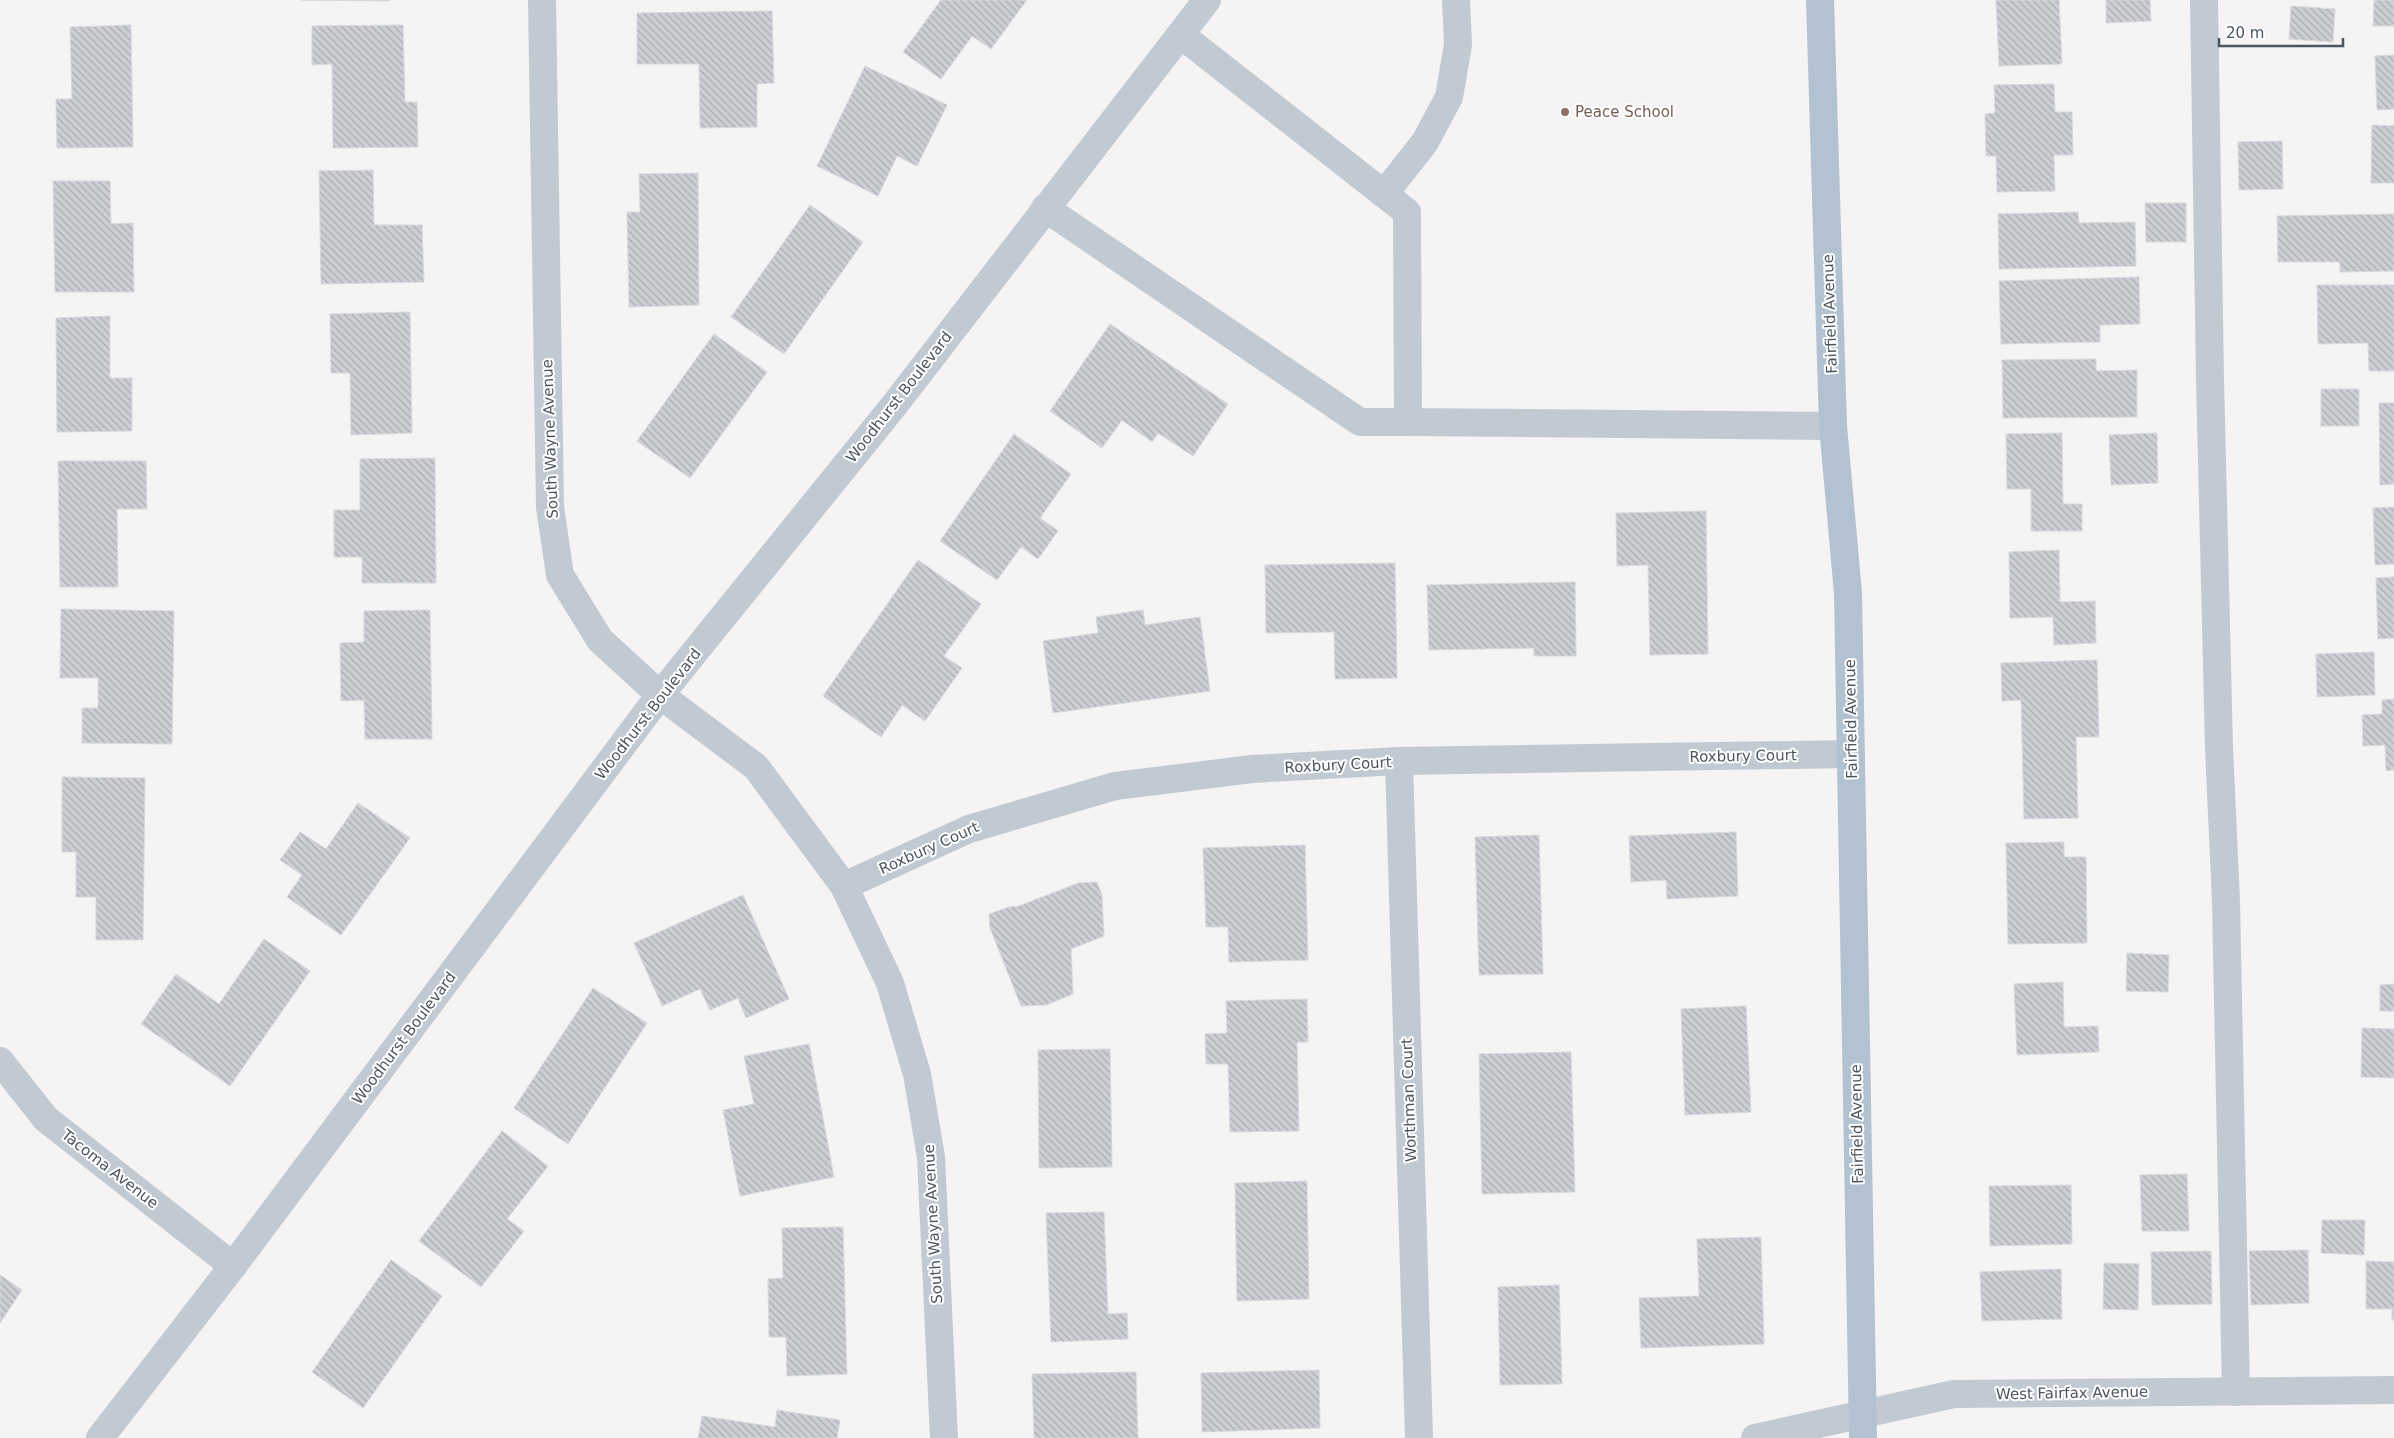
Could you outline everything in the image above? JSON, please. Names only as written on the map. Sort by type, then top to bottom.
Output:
[{"type":"main road","name":"Fairfield Avenue","points":[[1820,0],[1833,426],[1848,594],[1862,1427]]},
{"type":"street","name":"South Wayne Avenue","points":[[542,0],[550,507],[560,575],[600,640],[660,696],[756,767],[844,886],[890,983],[917,1074],[931,1157],[944,1438]]},
{"type":"street","name":"Woodhurst Boulevard","points":[[100,1438],[233,1266],[660,696],[896,402],[1207,0]]},
{"type":"street","points":[[1384,194],[1425,142],[1449,97],[1458,44],[1456,0]]},
{"type":"street","points":[[2204,0],[2210,379],[2219,748],[2226,902],[2236,1392]]},
{"type":"street","points":[[1181,35],[1407,212],[1408,422]]},
{"type":"street","points":[[1045,208],[1360,422],[1833,426]]},
{"type":"street","name":"Roxbury Court","points":[[844,886],[969,829],[1115,786],[1252,769],[1399,761],[1851,754]]},
{"type":"street","name":"Worthman Court","points":[[1399,761],[1419,1438]]},
{"type":"street","name":"Tacoma Avenue","points":[[0,1061],[46,1119],[233,1266]]},
{"type":"street","name":"West Fairfax Avenue","points":[[1755,1438],[1862,1427],[1954,1394],[2394,1390]]},
{"type":"building","points":[[301,0],[389,0],[389,1]]},
{"type":"building","points":[[941,0],[1027,0],[991,49],[972,36],[941,79],[903,52]]},
{"type":"building","points":[[1996,0],[2059,0],[2062,64],[1999,66]]},
{"type":"building","points":[[2106,0],[2150,0],[2151,21],[2106,23]]},
{"type":"building","points":[[2374,0],[2394,0],[2394,26],[2373,26]]},
{"type":"building","points":[[2291,6],[2335,9],[2333,42],[2289,39]]},
{"type":"building","points":[[772,11],[774,83],[757,84],[757,127],[700,128],[699,64],[637,64],[637,13]]},
{"type":"building","points":[[131,25],[133,147],[57,148],[56,99],[72,99],[70,27]]},
{"type":"building","points":[[403,25],[405,102],[417,102],[418,147],[333,148],[332,64],[312,65],[312,26]]},
{"type":"building","points":[[2394,55],[2394,109],[2377,110],[2375,56]]},
{"type":"building","points":[[865,66],[947,105],[917,166],[897,156],[878,196],[817,166]]},
{"type":"building","points":[[2054,84],[2055,112],[2072,112],[2073,155],[2054,155],[2055,191],[1997,192],[1996,156],[1986,156],[1985,114],[1995,113],[1994,85]]},
{"type":"building","points":[[2372,125],[2394,126],[2394,183],[2371,183]]},
{"type":"building","points":[[2282,141],[2283,189],[2239,190],[2238,142]]},
{"type":"building","points":[[373,170],[374,225],[422,225],[424,282],[321,284],[319,171]]},
{"type":"building","points":[[698,173],[699,305],[629,307],[627,212],[640,212],[639,174]]},
{"type":"building","points":[[53,181],[110,181],[111,224],[133,223],[134,292],[55,292]]},
{"type":"building","points":[[2145,203],[2186,203],[2186,242],[2146,242]]},
{"type":"building","points":[[810,205],[863,242],[784,354],[731,317]]},
{"type":"building","points":[[2078,212],[2079,223],[2135,222],[2136,266],[1999,269],[1998,214]]},
{"type":"building","points":[[2394,214],[2394,271],[2340,272],[2340,262],[2278,262],[2277,216]]},
{"type":"building","points":[[2139,277],[2140,324],[2100,325],[2100,342],[2001,344],[1999,281]]},
{"type":"building","points":[[2317,285],[2394,285],[2394,371],[2369,371],[2368,343],[2318,344]]},
{"type":"building","points":[[410,312],[412,433],[351,435],[350,373],[331,373],[330,314]]},
{"type":"building","points":[[110,316],[110,378],[132,378],[132,431],[57,432],[56,318]]},
{"type":"building","points":[[1110,324],[1228,404],[1193,456],[1158,433],[1152,442],[1122,420],[1102,448],[1050,411]]},
{"type":"building","points":[[714,334],[767,372],[690,478],[637,441]]},
{"type":"building","points":[[2096,359],[2096,371],[2137,370],[2137,417],[2003,418],[2002,360]]},
{"type":"building","points":[[2321,389],[2359,389],[2359,426],[2321,426]]},
{"type":"building","points":[[2379,403],[2394,403],[2394,484],[2380,485]]},
{"type":"building","points":[[2062,433],[2063,504],[2082,504],[2082,531],[2031,531],[2031,489],[2007,489],[2006,434]]},
{"type":"building","points":[[2157,433],[2158,483],[2111,485],[2109,435]]},
{"type":"building","points":[[1014,434],[1071,474],[1040,518],[1058,531],[1038,559],[1021,547],[997,580],[940,541]]},
{"type":"building","points":[[435,458],[436,583],[362,583],[362,557],[334,557],[334,510],[360,510],[360,459]]},
{"type":"building","points":[[58,461],[146,461],[147,509],[117,509],[118,587],[60,587]]},
{"type":"building","points":[[2394,507],[2394,564],[2375,565],[2373,508]]},
{"type":"building","points":[[1706,511],[1708,654],[1650,655],[1648,565],[1617,566],[1616,513]]},
{"type":"building","points":[[2059,550],[2060,602],[2095,601],[2096,643],[2054,645],[2053,617],[2010,618],[2009,552]]},
{"type":"building","points":[[918,560],[981,604],[944,656],[962,668],[925,721],[902,705],[881,737],[823,696]]},
{"type":"building","points":[[1395,563],[1397,678],[1335,679],[1334,632],[1266,633],[1265,565]]},
{"type":"building","points":[[2394,577],[2394,638],[2378,639],[2376,578]]},
{"type":"building","points":[[1575,582],[1576,656],[1534,656],[1534,648],[1429,650],[1427,585]]},
{"type":"building","points":[[61,609],[174,611],[172,744],[82,743],[82,708],[98,708],[98,678],[60,678]]},
{"type":"building","points":[[430,610],[432,739],[365,739],[364,700],[341,701],[340,643],[364,642],[364,611]]},
{"type":"building","points":[[1143,610],[1145,625],[1200,617],[1210,691],[1053,713],[1043,641],[1098,633],[1096,617]]},
{"type":"building","points":[[2374,652],[2375,695],[2317,697],[2316,654]]},
{"type":"building","points":[[2097,660],[2099,737],[2076,737],[2078,818],[2024,819],[2021,700],[2002,701],[2001,663]]},
{"type":"building","points":[[2394,699],[2394,770],[2386,771],[2385,745],[2363,746],[2362,715],[2382,714],[2382,700]]},
{"type":"building","points":[[62,777],[145,778],[143,940],[96,940],[96,897],[76,897],[76,852],[62,852]]},
{"type":"building","points":[[358,803],[410,838],[341,935],[287,897],[302,875],[280,860],[300,832],[326,849]]},
{"type":"building","points":[[1736,832],[1738,896],[1667,899],[1666,880],[1631,882],[1629,836]]},
{"type":"building","points":[[1539,835],[1543,974],[1479,975],[1475,837]]},
{"type":"building","points":[[2064,842],[2064,857],[2086,857],[2087,943],[2008,944],[2006,843]]},
{"type":"building","points":[[1305,845],[1308,960],[1229,962],[1228,927],[1206,927],[1203,848]]},
{"type":"building","points":[[1097,882],[1102,895],[1104,936],[1071,949],[1073,994],[1046,1005],[1021,1006],[990,928],[989,914],[1009,907],[1019,906],[1078,883]]},
{"type":"building","points":[[743,895],[789,999],[746,1018],[738,998],[710,1010],[700,989],[662,1006],[634,943]]},
{"type":"building","points":[[264,939],[310,971],[230,1086],[141,1024],[176,974],[219,1004]]},
{"type":"building","points":[[2127,953],[2169,955],[2168,992],[2126,991]]},
{"type":"building","points":[[2063,982],[2064,1027],[2098,1026],[2099,1052],[2017,1055],[2014,984]]},
{"type":"building","points":[[2394,984],[2394,1011],[2380,1011],[2380,985]]},
{"type":"building","points":[[593,988],[647,1023],[568,1144],[514,1108]]},
{"type":"building","points":[[1307,999],[1308,1042],[1297,1042],[1299,1131],[1230,1132],[1228,1064],[1206,1064],[1205,1034],[1227,1033],[1226,1001]]},
{"type":"building","points":[[1746,1006],[1751,1112],[1685,1115],[1681,1009]]},
{"type":"building","points":[[2362,1028],[2394,1029],[2394,1078],[2361,1077]]},
{"type":"building","points":[[809,1044],[834,1177],[740,1196],[723,1110],[754,1104],[744,1056]]},
{"type":"building","points":[[1110,1049],[1112,1167],[1039,1168],[1038,1050]]},
{"type":"building","points":[[1571,1052],[1575,1192],[1482,1194],[1479,1054]]},
{"type":"building","points":[[502,1131],[548,1166],[507,1219],[524,1231],[481,1287],[419,1241]]},
{"type":"building","points":[[2187,1174],[2189,1231],[2142,1231],[2140,1175]]},
{"type":"building","points":[[1307,1181],[1309,1299],[1237,1301],[1235,1183]]},
{"type":"building","points":[[2071,1185],[2072,1244],[1990,1246],[1989,1186]]},
{"type":"building","points":[[1104,1212],[1108,1314],[1127,1313],[1128,1339],[1051,1342],[1046,1213]]},
{"type":"building","points":[[2322,1220],[2365,1220],[2364,1255],[2321,1253]]},
{"type":"building","points":[[843,1227],[847,1374],[787,1376],[786,1337],[769,1337],[768,1279],[783,1278],[782,1228]]},
{"type":"building","points":[[1761,1237],[1764,1344],[1641,1348],[1639,1298],[1699,1296],[1697,1239]]},
{"type":"building","points":[[2308,1250],[2309,1303],[2251,1305],[2249,1251]]},
{"type":"building","points":[[2211,1251],[2212,1304],[2152,1305],[2151,1252]]},
{"type":"building","points":[[391,1260],[442,1296],[363,1408],[312,1372]]},
{"type":"building","points":[[2366,1261],[2394,1262],[2394,1320],[2392,1320],[2392,1309],[2366,1309]]},
{"type":"building","points":[[2104,1263],[2139,1264],[2138,1310],[2103,1309]]},
{"type":"building","points":[[2061,1269],[2062,1319],[1982,1321],[1980,1272]]},
{"type":"building","points":[[0,1275],[22,1290],[0,1323]]},
{"type":"building","points":[[1559,1285],[1562,1384],[1500,1385],[1498,1287]]},
{"type":"building","points":[[1319,1370],[1320,1428],[1202,1432],[1201,1373]]},
{"type":"building","points":[[1136,1372],[1138,1438],[1034,1438],[1032,1374]]},
{"type":"building","points":[[777,1410],[840,1420],[837,1438],[698,1438],[702,1416],[775,1427]]},
{"type":"place","name":"Peace School","points":[[1565,112]]}]
